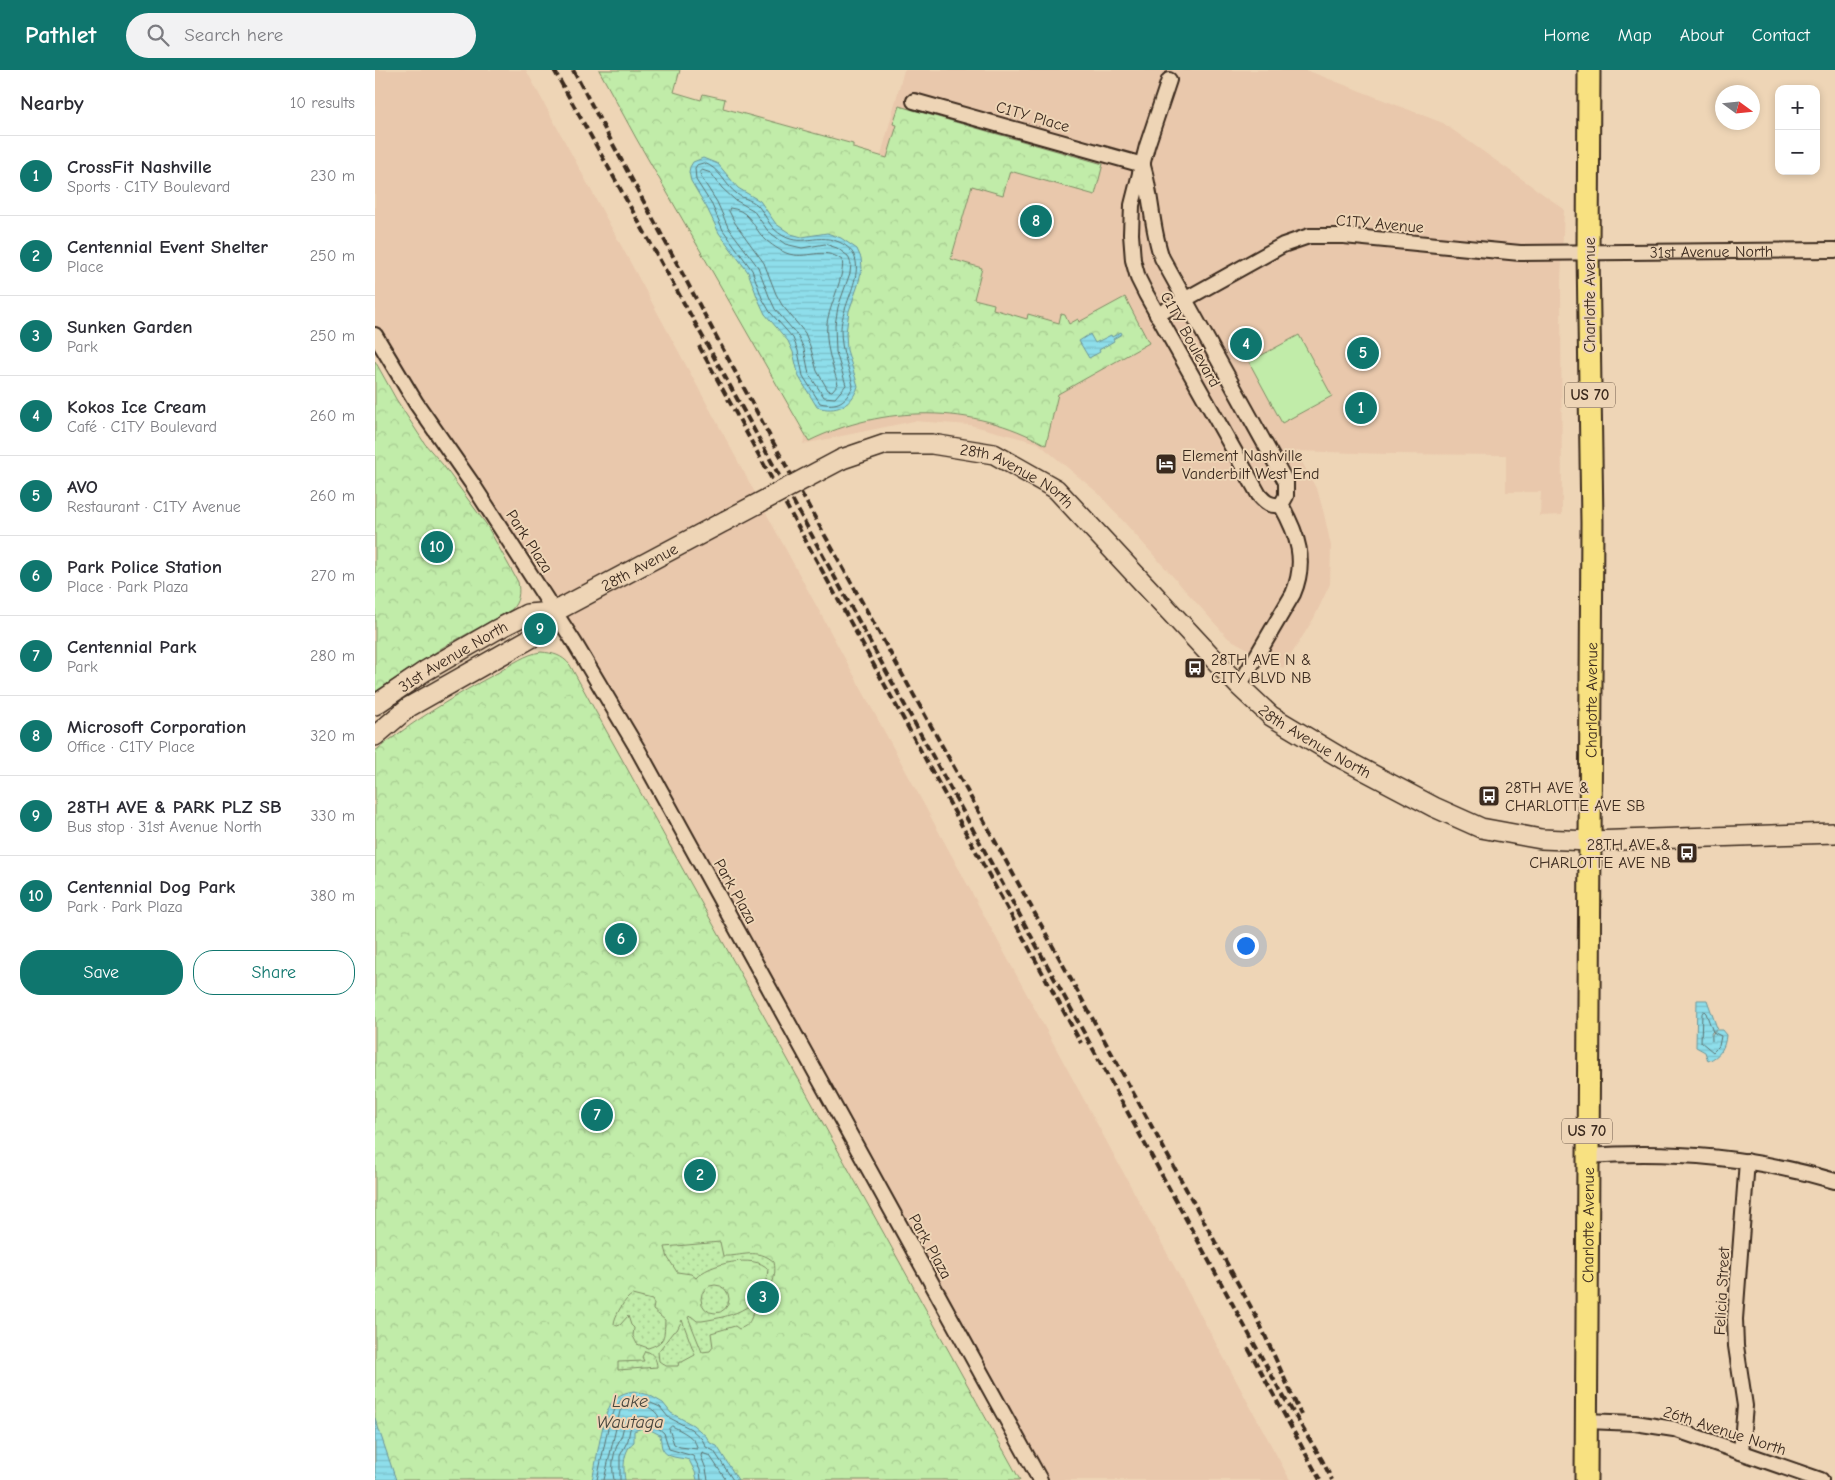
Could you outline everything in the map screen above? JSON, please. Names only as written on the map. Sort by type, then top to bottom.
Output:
[{"type":"main road","name":"Charlotte Avenue","points":[[1586,1480],[1592,523],[1588,252],[1589,70]]},
{"type":"main road","name":"28th Avenue North","points":[[725,521],[842,458],[886,444],[932,444],[994,454],[1056,490],[1239,686],[1271,716],[1343,759],[1434,807],[1481,828],[1541,839],[1589,840],[1835,833]]},
{"type":"main road","name":"28th Avenue","points":[[554,612],[725,521]]},
{"type":"main road","name":"31st Avenue North","points":[[375,705],[425,671],[496,630],[527,614],[554,612]]},
{"type":"main road","name":"31st Avenue North","points":[[375,736],[409,707],[540,633],[554,612]]},
{"type":"street","name":"C1TY Boulevard","points":[[1143,165],[1148,183],[1157,243],[1167,270],[1286,482],[1286,496],[1281,505],[1273,506],[1265,502],[1259,495],[1138,278],[1131,248],[1132,205],[1147,146],[1169,80]]},
{"type":"street","name":"C1TY Place","points":[[914,101],[1143,165]]},
{"type":"street","name":"C1TY Avenue","points":[[1157,315],[1283,245],[1309,236],[1344,236],[1520,253],[1588,252]]},
{"type":"street","name":"31st Avenue North","points":[[1588,252],[1835,250]]},
{"type":"street","name":"Park Plaza","points":[[375,335],[415,403],[473,485],[554,612],[637,748],[1040,1480]]},
{"type":"street","points":[[1239,686],[1293,594],[1299,577],[1300,560],[1298,544],[1293,526],[1281,505]]},
{"type":"street","points":[[1587,1156],[1618,1154],[1692,1155],[1747,1161],[1796,1170],[1835,1181]]},
{"type":"street","name":"Felicia Street","points":[[1741,1452],[1745,1406],[1736,1346],[1735,1319],[1747,1161]]},
{"type":"street","name":"26th Avenue North","points":[[1587,1421],[1661,1426],[1692,1434],[1821,1480]]},
{"type":"shaded area","points":[[375,70],[526,70],[1290,1480],[1040,1480],[637,748],[375,335]]},
{"type":"shaded area","points":[[904,70],[1306,70],[1443,123],[1564,209],[1561,282],[1562,515],[1540,516],[1541,492],[1506,492],[1506,455],[1296,451],[1318,492],[1324,514],[1331,546],[1330,584],[1314,618],[1283,668],[1228,638],[1098,493],[1038,443],[970,425],[914,421],[803,444]]},
{"type":"green space","points":[[599,70],[680,70],[674,92],[701,100],[703,94],[725,99],[723,108],[853,144],[853,148],[887,158],[897,125],[893,124],[899,106],[1103,164],[1095,195],[1010,171],[1003,195],[972,186],[951,259],[982,268],[974,299],[994,304],[993,309],[1027,319],[1028,314],[1059,323],[1061,314],[1065,315],[1069,324],[1078,319],[1079,322],[1125,297],[1149,343],[1058,394],[1046,445],[1018,431],[989,422],[958,416],[928,414],[897,415],[867,421],[837,429],[809,441]]},
{"type":"green space","points":[[1299,335],[1332,396],[1282,423],[1249,362]]},
{"type":"green space","points":[[375,361],[396,399],[425,444],[443,465],[486,524],[518,582],[519,590],[517,601],[511,610],[445,646],[375,692]]},
{"type":"green space","points":[[541,652],[557,655],[570,665],[1020,1480],[375,1480],[375,751],[451,699],[519,660]]},
{"type":"green space","points":[[720,1242],[723,1256],[762,1255],[774,1262],[775,1269],[768,1293],[754,1312],[749,1323],[739,1329],[735,1326],[711,1333],[713,1347],[710,1351],[702,1352],[688,1317],[691,1316],[697,1321],[702,1321],[736,1313],[746,1308],[761,1293],[766,1282],[768,1269],[762,1264],[753,1262],[731,1262],[710,1268],[696,1278],[691,1274],[677,1272],[668,1258],[665,1247]]},
{"type":"green space","points":[[715,1285],[725,1289],[729,1299],[725,1309],[715,1313],[705,1309],[701,1299],[705,1289]]},
{"type":"green space","points":[[632,1295],[652,1300],[654,1304],[653,1310],[665,1320],[663,1338],[648,1348],[637,1344],[633,1336],[634,1328],[628,1316],[620,1325],[614,1324],[620,1308]]},
{"type":"green space","points":[[682,1320],[695,1355],[679,1362],[678,1366],[666,1366],[659,1361],[658,1352],[673,1332],[677,1330]]},
{"type":"green space","points":[[645,1351],[654,1357],[657,1367],[618,1370],[618,1362],[644,1361],[642,1357]]},
{"type":"water","points":[[703,158],[718,164],[738,188],[760,201],[776,224],[791,234],[802,237],[827,233],[841,238],[857,249],[861,258],[862,268],[849,311],[846,333],[847,350],[858,386],[852,399],[842,406],[831,409],[817,407],[799,377],[793,352],[788,341],[765,314],[748,272],[719,233],[691,181],[690,167],[693,162]]},
{"type":"water","points":[[1121,332],[1122,334],[1113,339],[1114,341],[1089,358],[1079,341],[1090,334],[1095,343]]},
{"type":"water","points":[[1697,1000],[1707,1000],[1717,1028],[1711,1033],[1712,1041],[1712,1035],[1715,1030],[1722,1030],[1726,1035],[1721,1051],[1716,1057],[1708,1061],[1705,1052],[1696,1047]]},
{"type":"water","name":"Lake Wautaga","points":[[634,1391],[649,1395],[663,1403],[671,1413],[693,1425],[706,1436],[710,1443],[717,1446],[738,1480],[697,1480],[689,1460],[674,1457],[664,1452],[660,1435],[645,1427],[634,1431],[634,1442],[630,1445],[626,1454],[625,1480],[592,1480],[609,1407],[618,1397]]},
{"type":"water","points":[[375,1418],[396,1480],[377,1480],[375,1473]]},
{"type":"railway","points":[[554,70],[729,384],[1279,1389],[1332,1480]]},
{"type":"railway","points":[[573,70],[774,444],[1258,1320],[1301,1415]]},
{"type":"railway","points":[[699,346],[1081,1043]]},
{"type":"railway","points":[[1248,1348],[1320,1480]]},
{"type":"place","name":"Microsoft Corporation","points":[[1036,221]]},
{"type":"place","name":"Kokos Ice Cream","points":[[1246,344]]},
{"type":"place","name":"AVO","points":[[1363,353]]},
{"type":"place","name":"CrossFit Nashville","points":[[1361,408]]},
{"type":"place","name":"Element Nashville Vanderbilt West End","points":[[1166,464]]},
{"type":"place","name":"Centennial Dog Park","points":[[437,547]]},
{"type":"place","name":"28TH AVE & PARK PLZ SB","points":[[540,629]]},
{"type":"place","name":"28TH AVE N & CITY BLVD NB","points":[[1195,668]]},
{"type":"place","name":"28TH AVE & CHARLOTTE AVE SB","points":[[1489,796]]},
{"type":"place","name":"28TH AVE & CHARLOTTE AVE NB","points":[[1687,853]]},
{"type":"place","name":"Park Police Station","points":[[621,939]]},
{"type":"place","name":"Centennial Park","points":[[597,1115]]},
{"type":"place","name":"Centennial Event Shelter","points":[[700,1175]]},
{"type":"place","name":"Sunken Garden","points":[[763,1297]]}]
